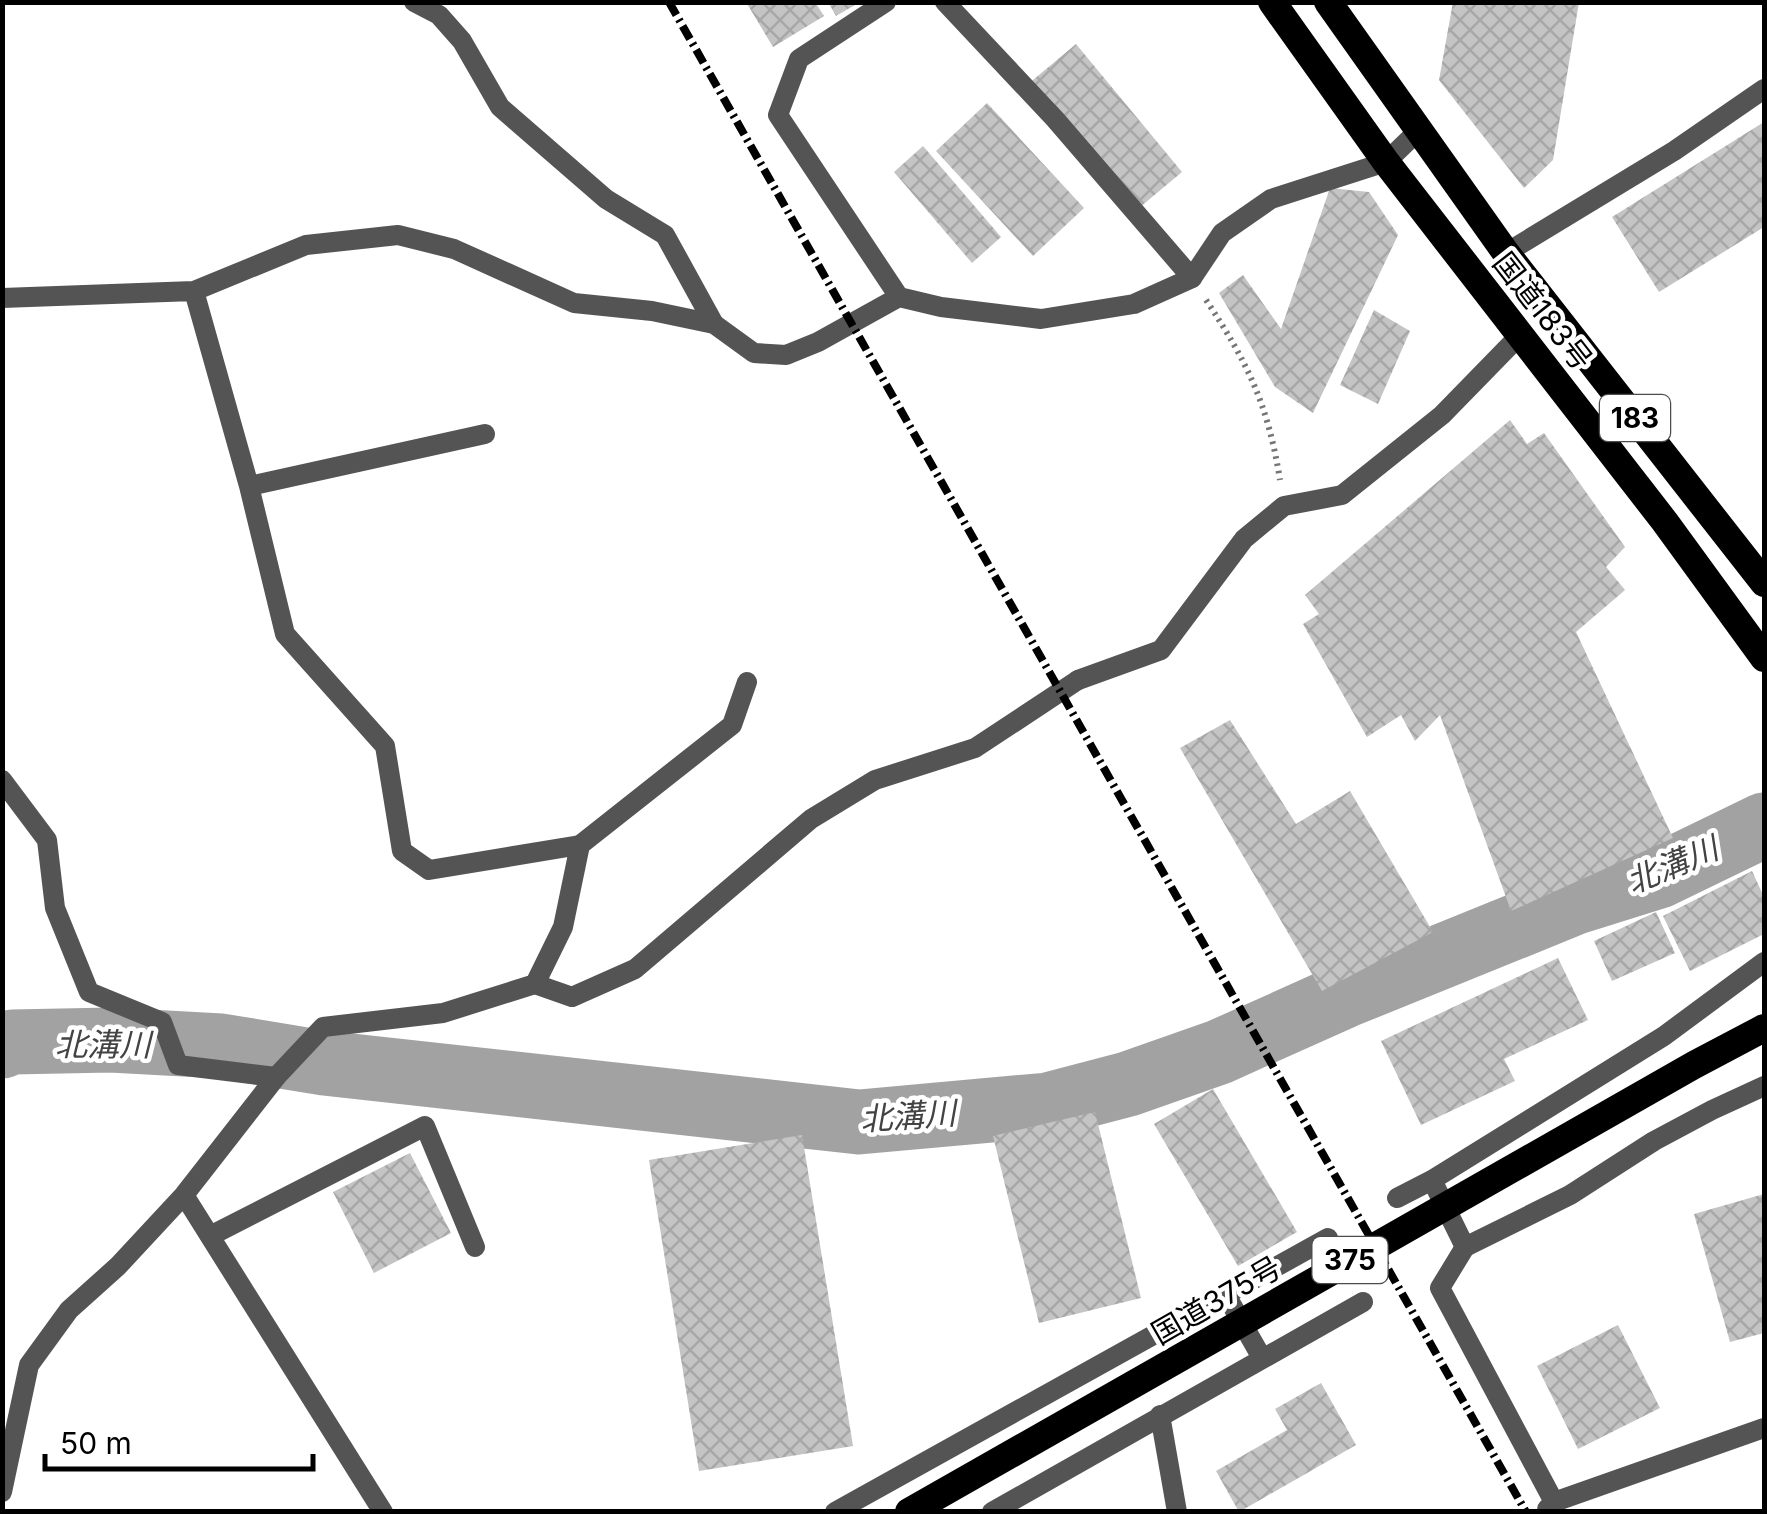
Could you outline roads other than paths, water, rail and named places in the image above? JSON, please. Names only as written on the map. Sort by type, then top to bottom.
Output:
[{"type":"highway","name":"国道183号","points":[[1272,2],[1386,162],[1665,522],[1756,647],[1764,679]]},
{"type":"highway","name":"国道183号","points":[[1328,2],[1506,253],[1764,582]]},
{"type":"highway","name":"国道375号","points":[[909,1512],[1764,1028]]},
{"type":"street","points":[[414,2],[439,15],[462,41],[500,106],[606,199],[665,235],[714,324]]},
{"type":"street","points":[[886,2],[799,59],[778,115],[893,299]]},
{"type":"street","points":[[945,2],[1056,120],[1192,278]]},
{"type":"street","points":[[1506,253],[1674,151],[1764,89]]},
{"type":"street","points":[[2,298],[194,292],[306,245],[398,235],[454,249],[574,303],[652,311],[714,324],[754,353],[786,354],[818,342],[893,299],[1041,318],[1134,304],[1192,278],[1222,233],[1271,199],[1386,162],[1418,131]]},
{"type":"street","points":[[194,292],[249,486],[284,634],[385,746],[402,851],[430,870],[580,846],[732,725],[748,682]]},
{"type":"street","points":[[2,1492],[29,1365],[69,1310],[118,1266],[184,1195],[276,1077],[323,1028],[442,1013],[535,984],[572,997],[635,970],[810,819],[875,780],[975,748],[1078,680],[1161,650],[1244,539],[1284,506],[1342,495],[1442,415],[1520,335]]},
{"type":"street","points":[[249,486],[486,434]]},
{"type":"street","points":[[2,780],[47,840],[55,908],[89,992],[162,1022],[178,1065],[276,1077]]},
{"type":"street","points":[[535,984],[563,927],[580,846]]},
{"type":"street","points":[[1397,1198],[1664,1036],[1764,962]]},
{"type":"street","points":[[1764,1086],[1669,1133],[1570,1194],[1465,1247],[1440,1288],[1549,1507],[1764,1428]]},
{"type":"street","points":[[210,1236],[426,1126],[475,1246]]},
{"type":"street","points":[[1432,1180],[1465,1247]]},
{"type":"street","points":[[184,1195],[383,1512]]},
{"type":"street","points":[[836,1512],[1328,1238]]},
{"type":"street","points":[[1226,1295],[1262,1358]]},
{"type":"street","points":[[992,1512],[1363,1302]]},
{"type":"street","points":[[1160,1415],[1178,1512]]},
{"type":"waterway","name":"北溝川","points":[[2,1046],[12,1042],[111,1040],[221,1046],[324,1063],[859,1122],[1048,1105],[1128,1084],[1219,1052],[1344,996],[1576,902],[1659,876],[1764,825]]},
{"type":"railway","points":[[669,2],[1526,1512]]}]
